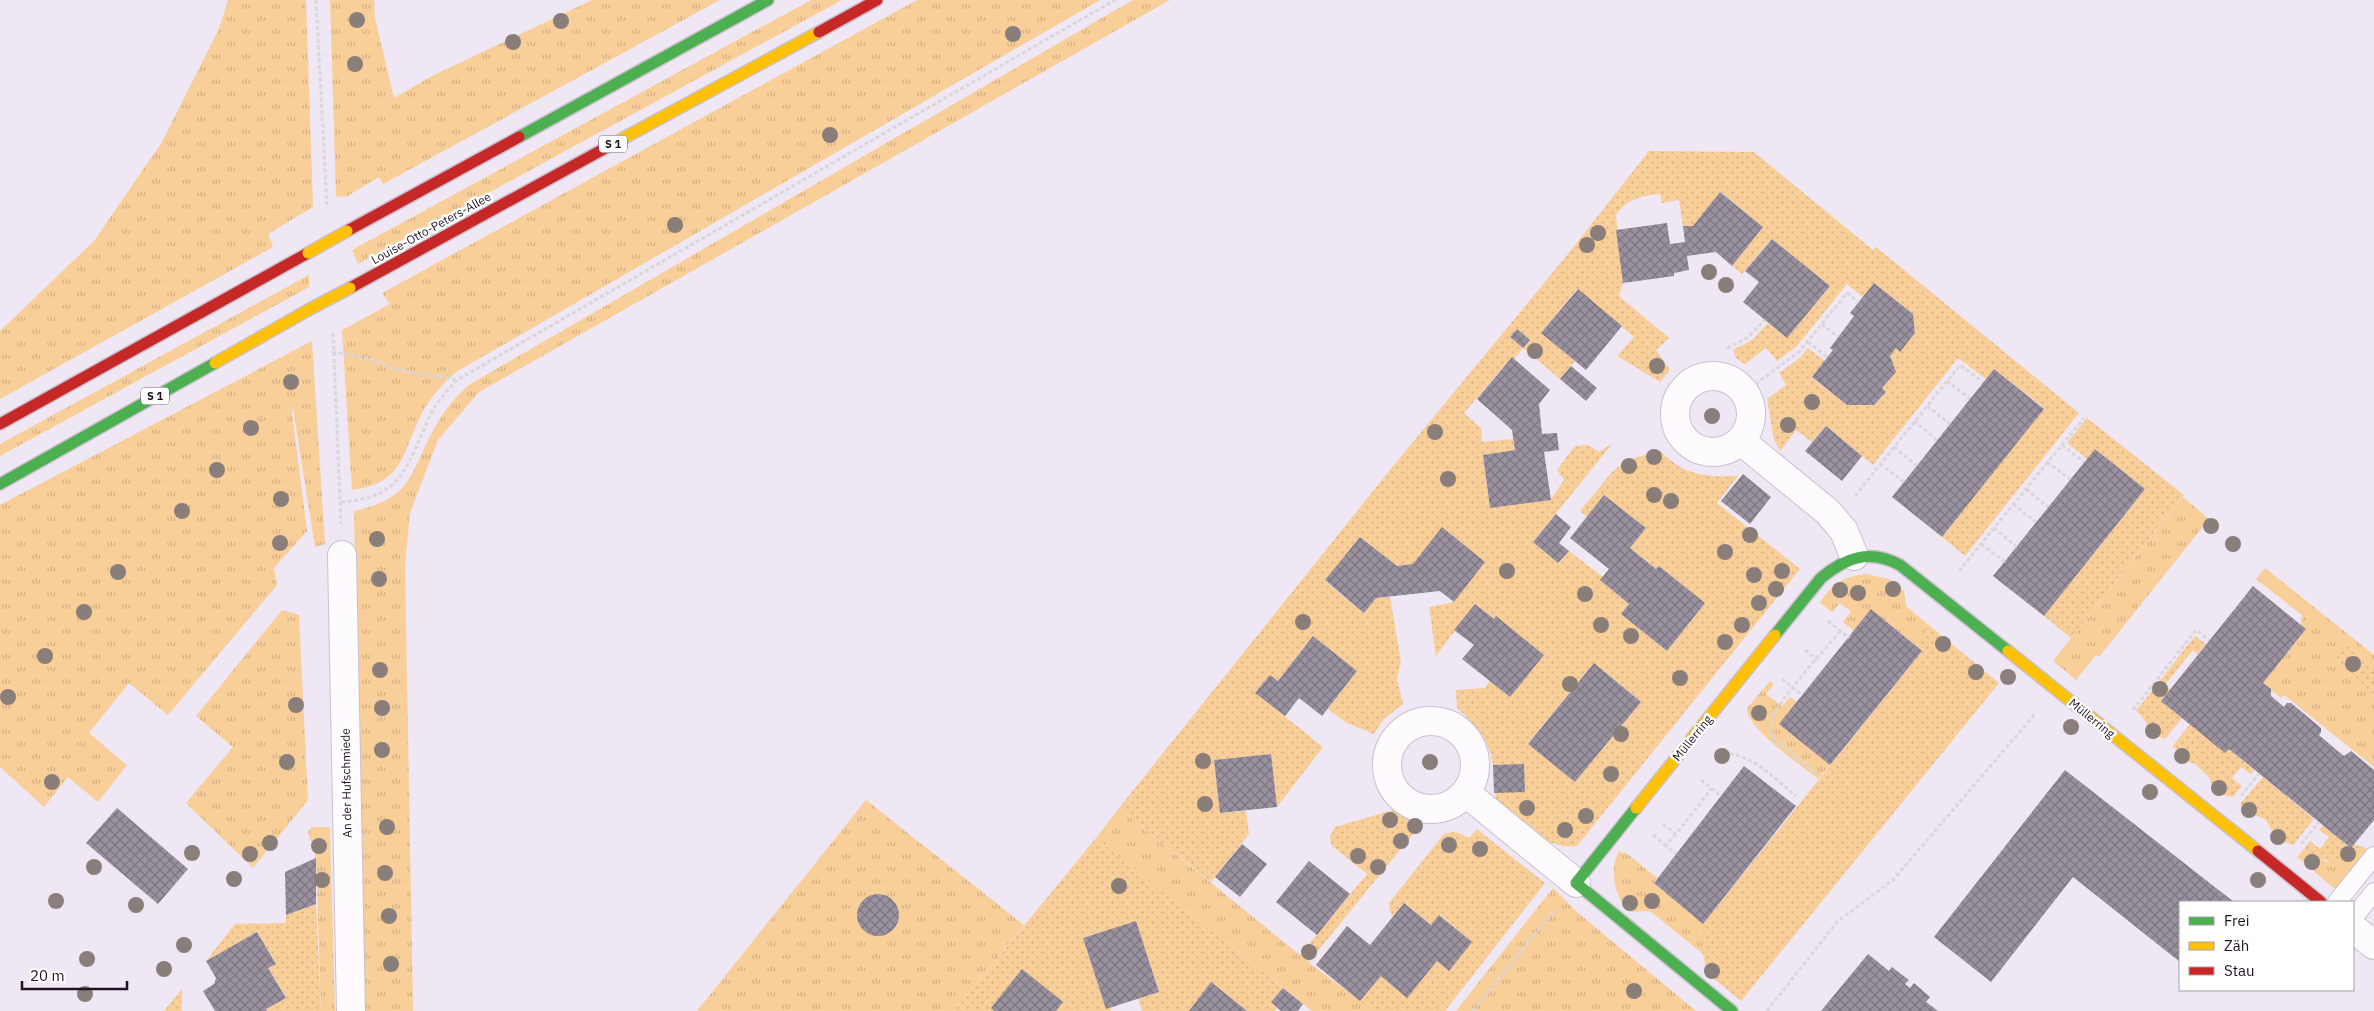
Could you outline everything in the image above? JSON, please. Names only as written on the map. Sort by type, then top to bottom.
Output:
[{"type":"main road","points":[[0,424],[768,0]]},
{"type":"main road","name":"Louise-Otto-Peters-Allee","points":[[0,484],[310,308],[350,288],[877,0]]},
{"type":"main road","name":"Müllerring","points":[[1576,883],[1821,578],[1842,561],[1854,556],[1872,555],[1890,559],[1939,596],[2319,901]]},
{"type":"main road","points":[[1576,883],[1732,1011]]},
{"type":"street","points":[[1715,375],[1728,378],[1745,392],[1751,406],[1748,430],[1741,441],[1730,448],[1718,452],[1699,449],[1683,438],[1676,427],[1674,414],[1676,401],[1682,390],[1691,382],[1703,376],[1715,375]]},
{"type":"street","points":[[1741,441],[1835,520],[1844,531],[1854,556]]},
{"type":"street","name":"An der Hufschmiede","points":[[342,554],[351,1011]]},
{"type":"street","points":[[1466,793],[1576,883]]},
{"type":"street","points":[[2354,929],[2374,945]]},
{"type":"lane","points":[[2338,901],[2374,856]]},
{"type":"lane","points":[[2354,917],[2374,892]]},
{"type":"path","points":[[316,0],[327,209]]},
{"type":"path","points":[[333,339],[332,352],[341,502],[361,501],[377,495],[400,478],[413,458],[429,416],[457,380],[1114,0]]},
{"type":"path","points":[[1745,392],[1799,352],[1847,293],[1858,302]]},
{"type":"path","points":[[1727,348],[1746,339],[1765,320]]},
{"type":"path","points":[[1822,324],[1838,337]]},
{"type":"path","points":[[1808,342],[1827,358]]},
{"type":"path","points":[[332,352],[366,358],[395,369],[457,380]]},
{"type":"path","points":[[1835,520],[1960,365],[1983,382]]},
{"type":"path","points":[[1947,380],[1970,398]]},
{"type":"path","points":[[1927,406],[1950,424]]},
{"type":"path","points":[[1939,596],[2084,418]]},
{"type":"path","points":[[1914,421],[1937,440]]},
{"type":"path","points":[[2062,445],[2084,462]]},
{"type":"path","points":[[1894,447],[1917,466]]},
{"type":"path","points":[[2048,462],[2070,480]]},
{"type":"path","points":[[1880,464],[1904,482]]},
{"type":"path","points":[[2026,490],[2048,507]]},
{"type":"path","points":[[2013,504],[2036,522]]},
{"type":"path","points":[[1994,528],[2017,546]]},
{"type":"path","points":[[1981,544],[2005,562]]},
{"type":"path","points":[[1836,628],[1848,638]]},
{"type":"path","points":[[2128,716],[2196,630],[2209,640]]},
{"type":"path","points":[[1816,773],[1776,741],[1770,726],[1774,713],[1840,631]]},
{"type":"path","points":[[1788,684],[1802,695]]},
{"type":"path","points":[[1767,1011],[1837,922],[1893,880],[2056,690]]},
{"type":"path","points":[[1681,752],[1737,754],[1750,759],[1796,796]]},
{"type":"path","points":[[2236,803],[2259,774]]},
{"type":"path","points":[[1708,786],[1721,796]]},
{"type":"path","points":[[1676,854],[1665,845],[1712,788]]},
{"type":"path","points":[[1639,804],[1676,834]]},
{"type":"path","points":[[2295,851],[2319,822]]},
{"type":"path","points":[[1472,1011],[1576,883]]},
{"type":"green space","points":[[228,0],[306,0],[313,207],[268,234],[273,247],[0,399],[0,331],[94,241],[162,142],[219,29]]},
{"type":"green space","points":[[330,0],[374,0],[375,18],[394,98],[432,76],[592,0],[720,0],[383,184],[379,177],[346,197],[336,196]]},
{"type":"green space","points":[[811,0],[842,0],[358,264],[352,250]]},
{"type":"green space","points":[[917,0],[1100,0],[456,372],[437,391],[425,407],[405,453],[392,473],[369,486],[352,490],[342,330],[390,304],[382,293]]},
{"type":"green space","points":[[1133,0],[1170,0],[479,392],[438,440],[410,513],[405,565],[413,1011],[365,1011],[354,511],[373,506],[399,491],[413,472],[441,417],[467,386]]},
{"type":"green space","points":[[1649,151],[1754,152],[1873,250],[1876,247],[2079,413],[1965,556],[1942,537],[2044,408],[1994,369],[1986,379],[1958,358],[1873,465],[1826,426],[1812,442],[1796,430],[1780,451],[1774,440],[1767,399],[1786,385],[1779,373],[1800,358],[1808,348],[1825,361],[1812,378],[1847,405],[1874,405],[1886,392],[1882,388],[1895,372],[1890,356],[1896,348],[1900,351],[1915,333],[1913,314],[1874,283],[1863,297],[1847,284],[1797,346],[1777,361],[1766,348],[1745,364],[1737,359],[1733,350],[1752,340],[1768,323],[1787,338],[1830,286],[1771,239],[1742,274],[1732,266],[1763,227],[1721,192],[1693,226],[1683,226],[1679,200],[1662,203],[1660,194],[1635,199],[1625,205],[1616,215],[1623,283],[1619,296],[1669,338],[1656,350],[1670,370],[1660,382],[1617,356],[1634,337],[1577,289],[1541,333],[1575,361],[1560,379],[1523,348],[1514,360],[1511,358],[1464,413],[1481,428],[1482,442],[1513,439],[1515,450],[1483,455],[1490,508],[1551,499],[1564,480],[1557,470],[1575,446],[1588,445],[1599,452],[1612,444],[1533,542],[1558,563],[1569,551],[1603,577],[1601,581],[1629,604],[1621,614],[1667,651],[1705,603],[1659,566],[1656,569],[1630,548],[1646,528],[1604,495],[1587,517],[1580,511],[1612,472],[1626,461],[1659,450],[1677,465],[1695,473],[1715,476],[1738,476],[1717,503],[1800,569],[1577,846],[1566,846],[1555,844],[1534,833],[1497,802],[1494,771],[1489,749],[1476,727],[1457,708],[1456,690],[1485,688],[1490,681],[1510,697],[1494,619],[1475,604],[1436,656],[1429,607],[1454,602],[1485,562],[1442,528],[1413,564],[1397,566],[1360,537],[1325,581],[1364,613],[1376,598],[1390,597],[1401,662],[1397,678],[1403,704],[1383,720],[1374,734],[1345,722],[1328,709],[1357,671],[1313,636],[1278,681],[1270,675],[1256,693],[1323,747],[1277,807],[1271,754],[1214,760],[1220,813],[1246,811],[1249,834],[1211,882],[1119,808],[1394,465],[1568,254]],"holes":[[[1517,329],[1530,340],[1523,348],[1510,337]],[[1594,663],[1641,702],[1575,782],[1528,743]]]},
{"type":"green space","points":[[309,275],[309,287],[0,456],[0,444]]},
{"type":"green space","points":[[312,341],[325,544],[315,547],[293,408],[292,413],[307,531],[274,568],[277,585],[168,715],[129,683],[89,733],[127,765],[98,802],[68,777],[44,807],[0,767],[0,505]]},
{"type":"green space","points":[[2087,418],[2184,495],[2071,638],[2044,616],[2145,489],[2095,449],[2087,459],[2067,443]]},
{"type":"green space","points":[[2183,497],[2209,519],[2099,657],[2096,655],[2076,680],[2053,661]]},
{"type":"green space","points":[[2265,568],[2374,655],[2374,668],[2346,645],[2339,663],[2374,695],[2374,767],[2284,695],[2281,698],[2263,683],[2306,629],[2301,625],[2302,615],[2256,579]]},
{"type":"green space","points":[[1866,574],[1889,579],[1904,591],[1906,606],[1930,626],[1915,645],[1872,610],[1854,631],[1843,622],[1851,612],[1840,603],[1832,612],[1820,603],[1824,596],[1839,582]]},
{"type":"green space","points":[[282,610],[299,615],[308,800],[253,868],[186,803],[233,747],[196,716]]},
{"type":"green space","points":[[1930,626],[1999,683],[1741,1001],[1707,973],[1703,954],[1703,924],[1922,651],[1915,645]]},
{"type":"green space","points":[[2195,636],[2206,644],[2198,654],[2193,650],[2165,685],[2170,689],[2161,701],[2182,718],[2165,739],[2158,737],[2150,731],[2141,715],[2136,711]]},
{"type":"green space","points":[[2346,645],[2374,668],[2374,695],[2339,663],[2336,654]]},
{"type":"green space","points":[[1770,681],[1774,684],[1766,694],[1782,706],[1790,697],[1797,702],[1830,765],[1818,779],[1766,737],[1750,718],[1747,710],[1748,707]]},
{"type":"green space","points":[[2190,724],[2229,749],[2254,770],[2251,774],[2241,767],[2232,778],[2242,786],[2233,797],[2222,795],[2214,788],[2208,776],[2195,764],[2180,759],[2177,749],[2172,747]]},
{"type":"green space","points":[[2263,777],[2314,819],[2293,845],[2278,840],[2265,820],[2247,813],[2240,804]]},
{"type":"green space","points":[[866,800],[1024,925],[954,1011],[697,1011]]},
{"type":"green space","points":[[1119,808],[1312,965],[1374,1011],[1312,1011],[1096,838]]},
{"type":"green space","points":[[1393,810],[1412,821],[1422,823],[1309,962],[1300,955],[1367,874],[1331,845],[1330,836],[1335,827]]},
{"type":"green space","points":[[2323,825],[2351,848],[2354,844],[2360,846],[2348,857],[2336,863],[2316,857],[2304,849],[2310,841],[2320,849],[2329,837],[2319,830]]},
{"type":"green space","points":[[312,827],[330,827],[335,1011],[321,1011],[316,858],[308,832]]},
{"type":"green space","points":[[1477,829],[1545,883],[1445,1011],[1373,1011],[1360,1001],[1381,976],[1407,997],[1437,961],[1472,942],[1440,915],[1431,925],[1404,903],[1393,916],[1389,903],[1444,834],[1451,832],[1469,838]]},
{"type":"green space","points":[[1096,838],[1283,988],[1271,1002],[1277,1008],[1275,1011],[1247,1011],[1211,983],[1189,1011],[1142,1011],[1138,998],[1159,991],[1136,922],[1083,938],[1106,1008],[1111,1007],[1111,1011],[954,1011]]},
{"type":"green space","points":[[2360,846],[2368,849],[2335,889],[2297,857],[2304,849],[2327,862],[2348,857]]},
{"type":"green space","points":[[1619,851],[1629,855],[1657,878],[1654,883],[1703,924],[1703,954],[1650,911],[1630,912],[1625,906],[1617,891],[1614,875],[1614,866]]},
{"type":"green space","points":[[1553,888],[1577,912],[1696,1011],[1456,1011]]},
{"type":"green space","points":[[316,904],[321,1011],[267,1011],[266,1009],[286,997],[268,968],[276,963],[257,932],[206,961],[235,924],[286,923],[286,915]]},
{"type":"green space","points":[[182,989],[182,1011],[164,1011]]},
{"type":"building","points":[[1720,192],[1763,227],[1732,266],[1716,252],[1687,256],[1689,270],[1674,273],[1674,276],[1623,283],[1616,230],[1667,223],[1670,244],[1685,242],[1683,226],[1693,226]]},
{"type":"building","points":[[1772,239],[1830,286],[1787,338],[1743,302],[1759,282],[1745,271]]},
{"type":"building","points":[[1874,283],[1913,314],[1915,333],[1900,352],[1896,348],[1890,356],[1896,372],[1882,388],[1886,392],[1874,405],[1847,405],[1812,377],[1833,350],[1830,348],[1854,316],[1850,313]]},
{"type":"building","points":[[1578,289],[1622,326],[1586,370],[1541,333]]},
{"type":"building","points":[[1517,329],[1530,340],[1523,348],[1510,337]]},
{"type":"building","points":[[1512,357],[1550,390],[1539,404],[1542,434],[1557,433],[1559,450],[1544,452],[1551,500],[1490,508],[1483,455],[1515,450],[1512,430],[1477,399]]},
{"type":"building","points":[[1571,366],[1597,388],[1586,401],[1560,379]]},
{"type":"building","points":[[1994,369],[2044,409],[1942,537],[1892,497]]},
{"type":"building","points":[[1826,426],[1862,456],[1842,481],[1805,451]]},
{"type":"building","points":[[2095,449],[2145,489],[2044,616],[1993,576]]},
{"type":"building","points":[[1743,474],[1771,497],[1750,524],[1721,501]]},
{"type":"building","points":[[1604,495],[1646,528],[1630,548],[1656,569],[1659,566],[1705,603],[1667,651],[1621,614],[1629,604],[1600,580],[1609,569],[1570,538]]},
{"type":"building","points":[[1556,514],[1571,527],[1559,543],[1569,551],[1558,563],[1533,542]]},
{"type":"building","points":[[1442,527],[1485,562],[1454,602],[1440,591],[1376,598],[1364,613],[1325,580],[1360,537],[1397,566],[1413,564]]},
{"type":"building","points":[[2253,586],[2306,629],[2263,683],[2271,689],[2271,696],[2284,707],[2287,703],[2291,703],[2321,728],[2319,735],[2344,756],[2351,751],[2374,770],[2374,820],[2351,848],[2229,749],[2225,753],[2161,701]]},
{"type":"building","points":[[1475,604],[1494,619],[1496,616],[1544,655],[1510,697],[1462,659],[1474,645],[1454,630]]},
{"type":"building","points":[[1871,609],[1922,651],[1830,765],[1779,724]]},
{"type":"building","points":[[1313,636],[1357,671],[1322,716],[1299,698],[1285,716],[1255,693],[1270,675],[1278,681]]},
{"type":"building","points":[[1594,663],[1641,702],[1575,782],[1528,744]]},
{"type":"building","points":[[1271,754],[1277,807],[1220,813],[1214,760]]},
{"type":"building","points":[[1524,764],[1525,792],[1494,793],[1493,765]]},
{"type":"building","points":[[1744,766],[1796,806],[1703,924],[1654,883]]},
{"type":"building","points":[[2065,770],[2233,901],[2179,901],[2179,961],[2073,877],[1991,982],[1934,937]]},
{"type":"building","points":[[117,808],[188,869],[158,904],[86,843]]},
{"type":"building","points":[[1242,844],[1267,864],[1240,897],[1215,877]]},
{"type":"building","points":[[316,858],[316,904],[286,915],[285,872]]},
{"type":"building","points":[[1309,861],[1350,894],[1317,935],[1276,902]]},
{"type":"building","points":[[882,894],[890,897],[896,903],[899,915],[896,927],[890,933],[874,936],[866,933],[860,927],[857,911],[860,903],[866,897]]},
{"type":"building","points":[[1404,903],[1431,925],[1439,915],[1472,942],[1449,971],[1437,961],[1407,998],[1381,976],[1360,1001],[1316,965],[1347,926],[1370,945]]},
{"type":"building","points":[[1136,921],[1159,992],[1106,1009],[1083,938]]},
{"type":"building","points":[[257,932],[276,964],[268,968],[286,998],[266,1009],[267,1011],[215,1011],[203,991],[214,984],[216,978],[206,961]]},
{"type":"building","points":[[1868,954],[1889,971],[1892,967],[1909,980],[1905,984],[1910,988],[1914,983],[1930,997],[1926,1002],[1938,1011],[1821,1011]]},
{"type":"building","points":[[1022,969],[1063,1002],[1056,1011],[994,1011],[991,1008]]},
{"type":"building","points":[[1211,982],[1247,1011],[1189,1011]]},
{"type":"building","points":[[1283,988],[1303,1004],[1298,1011],[1281,1011],[1271,1002]]},
{"type":"traffic: fast","points":[[519,137],[768,0]]},
{"type":"traffic: fast","points":[[0,484],[215,363]]},
{"type":"traffic: fast","points":[[1775,635],[1821,578],[1830,571],[1849,560],[1879,557],[1900,565],[2008,651]]},
{"type":"traffic: fast","points":[[1636,808],[1576,883],[1732,1011]]},
{"type":"traffic: slow","points":[[611,145],[819,32]]},
{"type":"traffic: slow","points":[[308,253],[347,231]]},
{"type":"traffic: slow","points":[[310,309],[350,288]]},
{"type":"traffic: slow","points":[[215,363],[310,309]]},
{"type":"traffic: slow","points":[[1636,808],[1775,635]]},
{"type":"traffic: slow","points":[[2008,651],[2258,851]]},
{"type":"traffic: jam","points":[[819,32],[877,0]]},
{"type":"traffic: jam","points":[[347,231],[519,137]]},
{"type":"traffic: jam","points":[[350,288],[611,145]]},
{"type":"traffic: jam","points":[[0,424],[308,253]]},
{"type":"traffic: jam","points":[[2258,851],[2320,901]]}]
